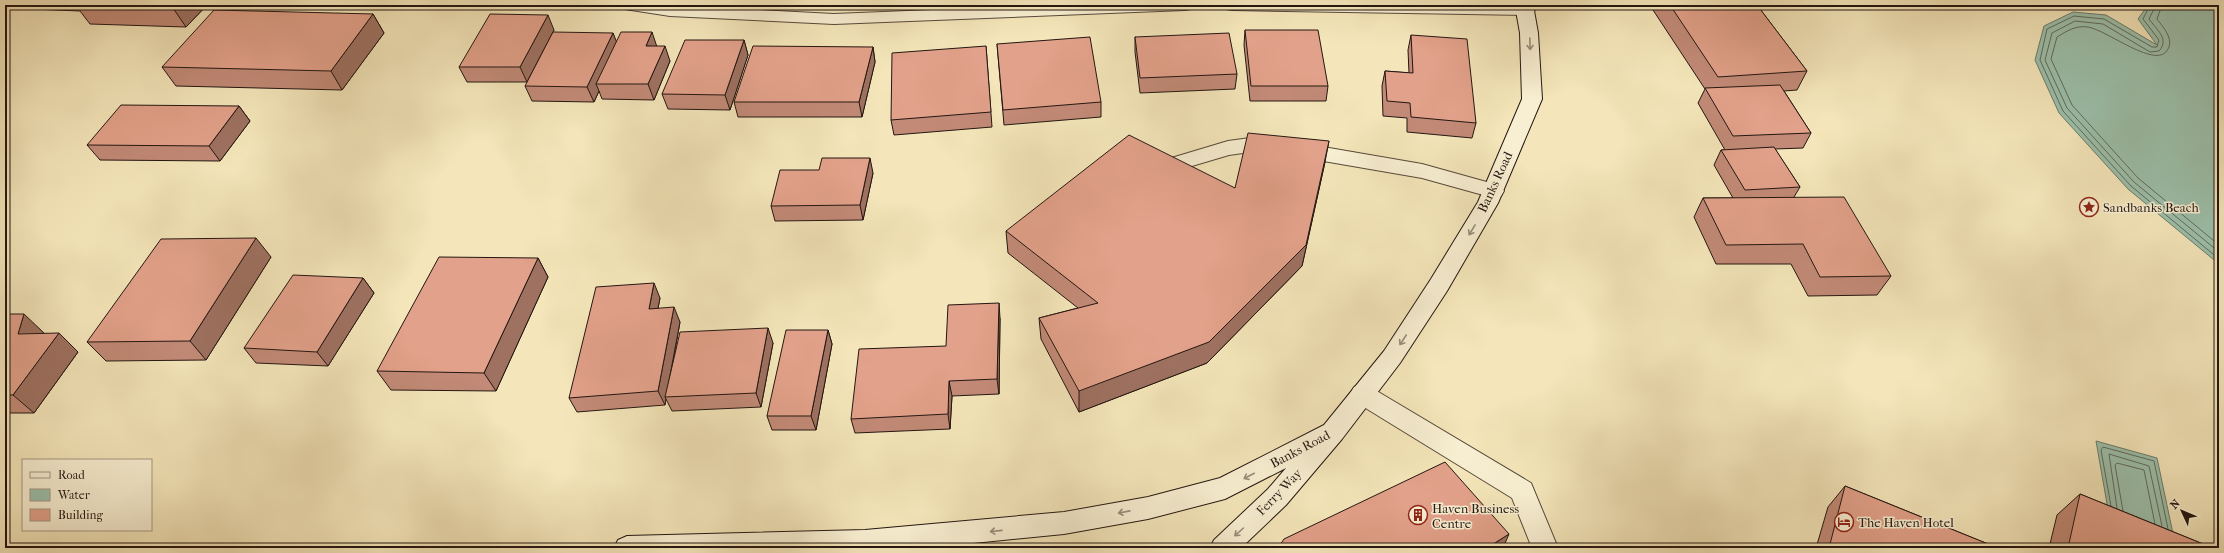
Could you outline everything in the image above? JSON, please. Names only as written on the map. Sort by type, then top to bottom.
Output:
[{"type":"main road","points":[[632,5],[670,11],[834,19],[1185,5]]},
{"type":"main road","points":[[1232,5],[1525,8]]},
{"type":"main road","name":"Banks Road","points":[[627,548],[871,545],[1064,523],[1148,508],[1225,488],[1333,432],[1392,357],[1439,285],[1494,190],[1532,98],[1529,33],[1525,8]]},
{"type":"main road","points":[[1175,164],[1228,148],[1250,145],[1277,146],[1422,171],[1494,190]]},
{"type":"main road","points":[[1362,394],[1522,491],[1545,548]]},
{"type":"main road","name":"Ferry Way","points":[[1223,548],[1276,497],[1333,432]]},
{"type":"water","points":[[2148,5],[2219,5],[2219,264],[2128,189],[2059,113],[2035,60],[2044,26],[2073,12],[2106,15],[2157,45],[2138,19]]},
{"type":"water","points":[[2096,441],[2157,458],[2176,548],[2113,538]]},
{"type":"building","points":[[79,5],[176,5],[173,8]]},
{"type":"building","points":[[1670,5],[1757,5],[1807,71],[1718,77]]},
{"type":"building","points":[[214,10],[373,14],[331,71],[162,67]]},
{"type":"building","points":[[490,14],[548,15],[520,67],[459,67]]},
{"type":"building","points":[[1245,30],[1318,30],[1328,86],[1251,86]]},
{"type":"building","points":[[553,32],[613,33],[587,87],[525,86]]},
{"type":"building","points":[[621,32],[652,32],[646,46],[665,46],[648,84],[596,84]]},
{"type":"building","points":[[1229,33],[1237,74],[1140,78],[1135,37]]},
{"type":"building","points":[[1411,35],[1467,39],[1476,123],[1411,117],[1410,103],[1387,101],[1385,71],[1413,73]]},
{"type":"building","points":[[1090,37],[1101,102],[1003,110],[997,44]]},
{"type":"building","points":[[685,40],[744,40],[725,95],[662,94]]},
{"type":"building","points":[[753,46],[873,47],[859,102],[734,102]]},
{"type":"building","points":[[986,46],[991,112],[891,120],[892,53]]},
{"type":"building","points":[[1780,85],[1811,133],[1733,136],[1705,88]]},
{"type":"building","points":[[121,105],[239,106],[209,146],[87,145]]},
{"type":"building","points":[[1248,133],[1329,141],[1306,245],[1209,342],[1079,391],[1039,318],[1098,303],[1006,231],[1129,135],[1235,188]]},
{"type":"building","points":[[1774,147],[1800,187],[1745,190],[1721,150]]},
{"type":"building","points":[[822,158],[870,158],[860,205],[771,206],[780,170],[819,170]]},
{"type":"building","points":[[1844,197],[1891,276],[1820,277],[1803,244],[1726,245],[1703,198]]},
{"type":"building","points":[[256,238],[190,341],[87,342],[161,239]]},
{"type":"building","points":[[439,257],[538,258],[484,373],[377,371]]},
{"type":"building","points":[[293,275],[363,278],[317,352],[244,348]]},
{"type":"building","points":[[654,283],[649,309],[674,307],[658,391],[569,398],[596,287]]},
{"type":"building","points":[[999,303],[997,379],[949,381],[948,414],[851,419],[859,349],[946,346],[948,305]]},
{"type":"building","points":[[5,314],[24,314],[18,334],[59,333],[13,395],[5,395]]},
{"type":"building","points":[[768,328],[756,393],[665,397],[680,332]]},
{"type":"building","points":[[786,330],[828,330],[811,416],[767,416]]},
{"type":"building","name":"Haven Business Centre","points":[[1445,462],[1509,534],[1487,548],[1278,548],[1284,539]]},
{"type":"building","points":[[1845,486],[1998,548],[1829,548]]},
{"type":"building","points":[[2080,494],[2213,548],[2068,548]]},
{"type":"place","name":"Sandbanks Beach","points":[[2089,207]]},
{"type":"place","name":"Haven Business Centre","points":[[1418,515]]},
{"type":"place","name":"The Haven Hotel","points":[[1844,522]]}]
